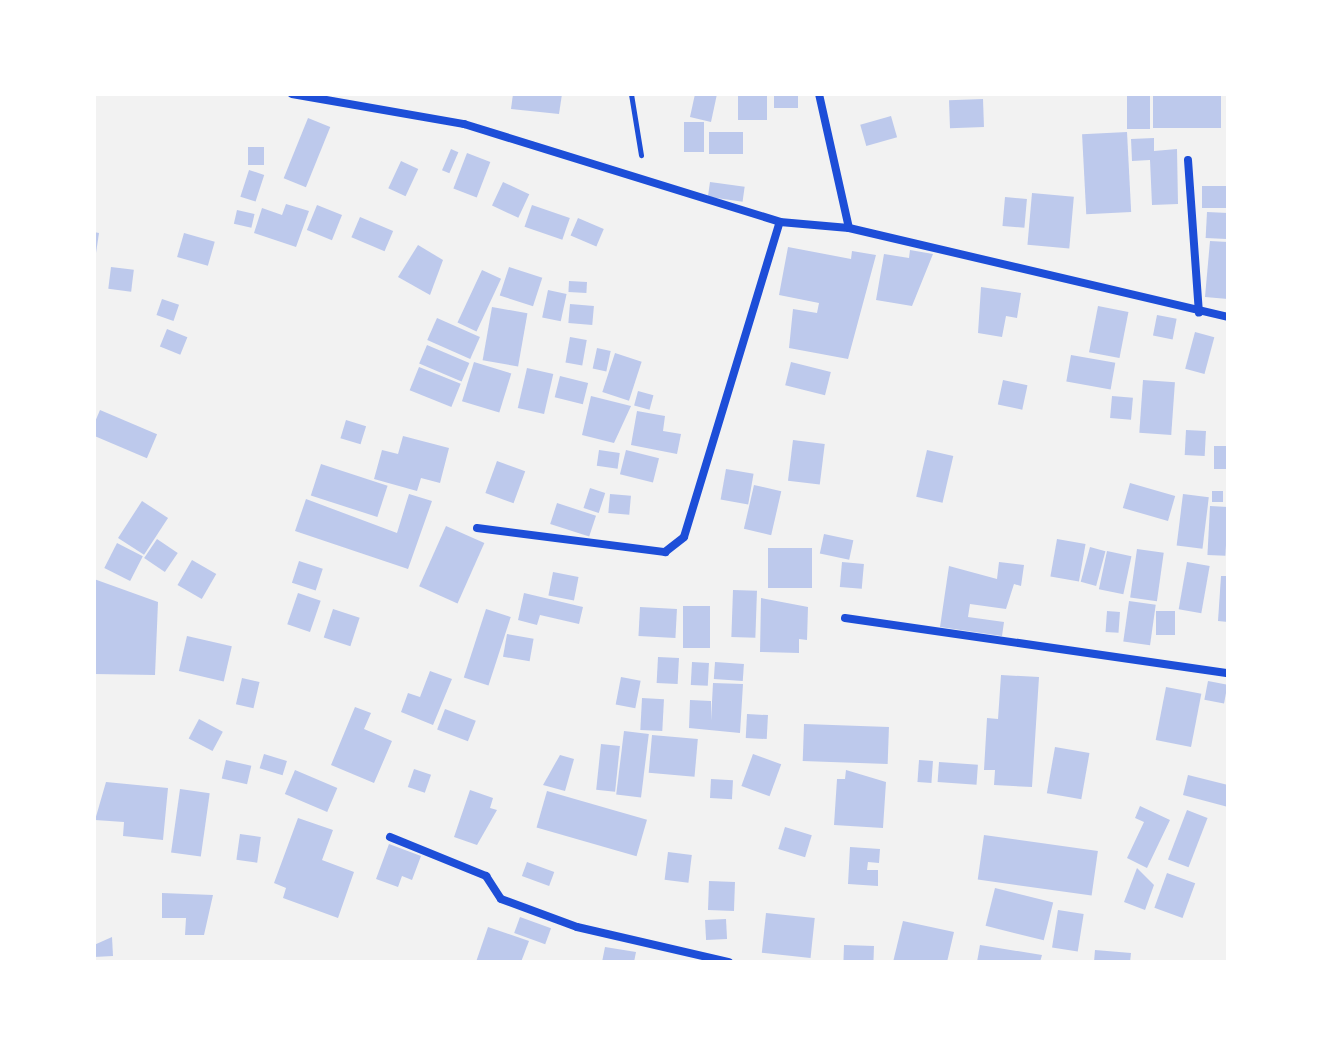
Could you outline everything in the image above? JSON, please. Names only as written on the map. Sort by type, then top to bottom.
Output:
[{"type":"street","points":[[292,94],[464,124],[780,222],[849,228],[1199,313],[1228,317]]},
{"type":"street","points":[[819,94],[849,228]]},
{"type":"street","points":[[1188,160],[1199,313]]},
{"type":"street","points":[[477,528],[665,552],[684,537],[780,222]]},
{"type":"street","points":[[845,618],[1228,673]]},
{"type":"street","points":[[390,837],[486,876],[501,899],[565,922],[729,962]]},
{"type":"path","points":[[631,94],[645,180]]},
{"type":"building","points":[[513,94],[562,94],[559,114],[511,109]]},
{"type":"building","points":[[695,94],[717,94],[711,122],[690,117]]},
{"type":"building","points":[[738,94],[767,94],[767,120],[738,120]]},
{"type":"building","points":[[774,94],[798,94],[798,108],[774,108]]},
{"type":"building","points":[[1153,94],[1221,94],[1221,128],[1153,128]]},
{"type":"building","points":[[1127,96],[1150,96],[1150,129],[1127,129]]},
{"type":"building","points":[[983,99],[984,127],[950,128],[949,100]]},
{"type":"building","points":[[891,116],[897,137],[866,146],[860,125]]},
{"type":"building","points":[[308,118],[330,127],[306,187],[284,178]]},
{"type":"building","points":[[684,122],[704,122],[704,152],[684,152]]},
{"type":"building","points":[[709,132],[743,132],[743,154],[709,154]]},
{"type":"building","points":[[1127,132],[1131,212],[1086,214],[1082,134]]},
{"type":"building","points":[[1154,138],[1154,151],[1177,149],[1178,204],[1152,205],[1150,160],[1132,161],[1131,139]]},
{"type":"building","points":[[248,147],[264,147],[264,165],[248,165]]},
{"type":"building","points":[[451,149],[458,152],[449,173],[442,170]]},
{"type":"building","points":[[467,153],[490,162],[477,197],[453,188]]},
{"type":"building","points":[[401,161],[418,169],[406,196],[388,188]]},
{"type":"building","points":[[249,170],[264,175],[256,202],[240,197]]},
{"type":"building","points":[[503,182],[529,194],[518,218],[492,206]]},
{"type":"building","points":[[710,182],[745,187],[743,202],[708,197]]},
{"type":"building","points":[[1202,186],[1228,186],[1228,208],[1202,208]]},
{"type":"building","points":[[1032,193],[1074,197],[1069,248],[1027,245]]},
{"type":"building","points":[[1005,197],[1027,199],[1024,228],[1002,226]]},
{"type":"building","points":[[286,204],[309,211],[296,247],[254,233],[262,208],[282,215]]},
{"type":"building","points":[[317,205],[342,215],[332,240],[307,230]]},
{"type":"building","points":[[532,205],[570,218],[562,240],[525,227]]},
{"type":"building","points":[[237,210],[255,214],[251,228],[234,224]]},
{"type":"building","points":[[1207,212],[1228,213],[1227,239],[1206,238]]},
{"type":"building","points":[[360,217],[393,231],[385,251],[351,237]]},
{"type":"building","points":[[578,218],[604,229],[596,246],[571,235]]},
{"type":"building","points":[[94,232],[99,233],[96,253],[94,253]]},
{"type":"building","points":[[184,233],[215,242],[208,266],[177,257]]},
{"type":"building","points":[[1210,241],[1228,242],[1228,299],[1205,297]]},
{"type":"building","points":[[418,245],[443,260],[430,295],[398,277]]},
{"type":"building","points":[[788,247],[851,259],[852,251],[876,255],[848,359],[789,348],[793,309],[817,313],[819,303],[779,295]]},
{"type":"building","points":[[910,250],[933,254],[912,306],[876,300],[884,254],[909,258]]},
{"type":"building","points":[[111,267],[134,270],[131,292],[108,289]]},
{"type":"building","points":[[509,267],[542,278],[533,306],[500,296]]},
{"type":"building","points":[[482,270],[501,279],[477,331],[457,323]]},
{"type":"building","points":[[569,281],[587,282],[586,293],[568,292]]},
{"type":"building","points":[[981,287],[1021,293],[1017,318],[1006,316],[1002,337],[978,333]]},
{"type":"building","points":[[548,290],[567,294],[561,321],[542,317]]},
{"type":"building","points":[[162,299],[179,305],[173,321],[156,315]]},
{"type":"building","points":[[570,304],[594,306],[592,325],[568,323]]},
{"type":"building","points":[[1098,306],[1128,312],[1119,358],[1089,352]]},
{"type":"building","points":[[492,307],[527,313],[518,366],[483,360]]},
{"type":"building","points":[[1157,315],[1177,319],[1173,339],[1153,336]]},
{"type":"building","points":[[437,318],[480,337],[470,359],[427,340]]},
{"type":"building","points":[[167,329],[187,337],[180,355],[160,347]]},
{"type":"building","points":[[1195,332],[1214,337],[1204,374],[1185,369]]},
{"type":"building","points":[[570,337],[587,340],[582,366],[565,363]]},
{"type":"building","points":[[427,345],[469,363],[462,381],[419,363]]},
{"type":"building","points":[[597,348],[611,351],[606,371],[593,369]]},
{"type":"building","points":[[615,353],[642,362],[629,401],[602,392]]},
{"type":"building","points":[[1071,355],[1115,363],[1111,389],[1066,382]]},
{"type":"building","points":[[474,362],[511,373],[499,413],[462,401]]},
{"type":"building","points":[[791,362],[831,372],[825,395],[785,385]]},
{"type":"building","points":[[419,367],[461,384],[451,407],[410,390]]},
{"type":"building","points":[[527,368],[553,374],[544,414],[518,408]]},
{"type":"building","points":[[560,376],[588,383],[583,404],[555,397]]},
{"type":"building","points":[[1003,380],[1027,385],[1022,410],[998,404]]},
{"type":"building","points":[[1143,380],[1175,382],[1171,435],[1139,433]]},
{"type":"building","points":[[638,391],[653,395],[650,410],[634,405]]},
{"type":"building","points":[[591,396],[631,406],[614,443],[582,435]]},
{"type":"building","points":[[1112,396],[1133,398],[1131,420],[1110,418]]},
{"type":"building","points":[[100,410],[157,434],[147,458],[94,436],[94,424]]},
{"type":"building","points":[[637,411],[665,416],[663,431],[681,434],[677,454],[631,445]]},
{"type":"building","points":[[346,420],[366,426],[361,444],[340,438]]},
{"type":"building","points":[[1186,430],[1206,431],[1205,456],[1185,455]]},
{"type":"building","points":[[403,436],[449,448],[440,483],[421,478],[417,491],[374,479],[382,450],[398,454]]},
{"type":"building","points":[[793,440],[825,444],[820,485],[788,481]]},
{"type":"building","points":[[1214,446],[1228,446],[1228,469],[1214,469]]},
{"type":"building","points":[[599,450],[620,453],[618,469],[597,466]]},
{"type":"building","points":[[626,450],[659,458],[653,482],[620,474]]},
{"type":"building","points":[[927,450],[953,456],[943,503],[916,497]]},
{"type":"building","points":[[497,461],[525,471],[514,503],[485,493]]},
{"type":"building","points":[[321,464],[388,486],[377,517],[311,495]]},
{"type":"building","points":[[726,469],[754,474],[748,504],[721,500]]},
{"type":"building","points":[[1130,483],[1175,496],[1168,521],[1123,508]]},
{"type":"building","points":[[754,485],[781,491],[771,535],[744,529]]},
{"type":"building","points":[[590,488],[605,493],[599,513],[584,508]]},
{"type":"building","points":[[1212,491],[1223,491],[1223,502],[1212,502]]},
{"type":"building","points":[[409,494],[432,501],[408,569],[295,531],[306,499],[397,533]]},
{"type":"building","points":[[610,494],[631,496],[629,515],[608,513]]},
{"type":"building","points":[[1183,494],[1209,497],[1202,549],[1177,546]]},
{"type":"building","points":[[142,501],[168,518],[144,555],[118,538]]},
{"type":"building","points":[[557,503],[596,516],[589,537],[550,524]]},
{"type":"building","points":[[1210,506],[1228,507],[1225,556],[1207,555]]},
{"type":"building","points":[[446,526],[484,543],[458,603],[419,586]]},
{"type":"building","points":[[824,534],[853,540],[849,560],[820,554]]},
{"type":"building","points":[[157,539],[178,553],[165,572],[144,558]]},
{"type":"building","points":[[1057,539],[1086,544],[1079,581],[1050,576]]},
{"type":"building","points":[[117,543],[143,556],[130,581],[104,568]]},
{"type":"building","points":[[1090,547],[1105,551],[1096,586],[1081,582]]},
{"type":"building","points":[[768,548],[812,548],[812,588],[768,588]]},
{"type":"building","points":[[1137,549],[1164,553],[1157,601],[1130,598]]},
{"type":"building","points":[[1107,551],[1131,556],[1123,594],[1099,589]]},
{"type":"building","points":[[192,560],[216,574],[202,599],[178,585]]},
{"type":"building","points":[[299,561],[323,569],[316,591],[292,583]]},
{"type":"building","points":[[842,562],[864,564],[862,589],[840,587]]},
{"type":"building","points":[[999,562],[1024,565],[1021,586],[1014,584],[1006,609],[970,604],[968,617],[1004,622],[1002,636],[940,627],[949,566],[997,579]]},
{"type":"building","points":[[1187,562],[1210,566],[1201,613],[1179,609]]},
{"type":"building","points":[[553,572],[579,577],[574,601],[548,596]]},
{"type":"building","points":[[1221,576],[1228,576],[1228,622],[1218,621]]},
{"type":"building","points":[[94,579],[158,602],[155,675],[94,674]]},
{"type":"building","points":[[733,590],[757,591],[755,638],[731,637]]},
{"type":"building","points":[[298,593],[321,601],[310,632],[287,624]]},
{"type":"building","points":[[524,593],[583,607],[579,624],[540,615],[537,625],[518,620]]},
{"type":"building","points":[[761,598],[808,607],[807,640],[799,639],[799,653],[760,652]]},
{"type":"building","points":[[1129,601],[1156,605],[1150,645],[1123,642]]},
{"type":"building","points":[[683,606],[710,606],[710,648],[683,648]]},
{"type":"building","points":[[640,607],[677,609],[675,638],[638,636]]},
{"type":"building","points":[[333,609],[360,618],[350,646],[324,638]]},
{"type":"building","points":[[486,609],[511,617],[488,686],[464,677]]},
{"type":"building","points":[[1107,611],[1120,612],[1119,633],[1106,632]]},
{"type":"building","points":[[1156,611],[1175,611],[1175,635],[1156,635]]},
{"type":"building","points":[[507,634],[534,639],[530,661],[503,657]]},
{"type":"building","points":[[187,636],[232,646],[224,681],[179,671]]},
{"type":"building","points":[[658,657],[679,658],[678,684],[657,683]]},
{"type":"building","points":[[692,662],[709,663],[708,686],[691,685]]},
{"type":"building","points":[[715,662],[744,664],[743,681],[714,679]]},
{"type":"building","points":[[430,671],[452,679],[433,725],[401,712],[408,693],[420,697]]},
{"type":"building","points":[[1001,675],[1039,677],[1032,787],[994,785],[995,770],[984,770],[987,718],[998,719]]},
{"type":"building","points":[[621,677],[641,681],[635,708],[616,704]]},
{"type":"building","points":[[242,678],[260,682],[253,708],[236,704]]},
{"type":"building","points":[[1208,681],[1228,685],[1224,703],[1204,700]]},
{"type":"building","points":[[713,683],[743,684],[740,733],[689,728],[690,700],[711,701],[711,721]]},
{"type":"building","points":[[1166,687],[1201,694],[1191,747],[1156,740]]},
{"type":"building","points":[[642,698],[664,699],[662,731],[640,730]]},
{"type":"building","points":[[355,707],[371,713],[364,729],[392,741],[374,783],[331,765]]},
{"type":"building","points":[[445,709],[476,721],[468,741],[437,730]]},
{"type":"building","points":[[747,714],[768,715],[767,739],[746,738]]},
{"type":"building","points":[[199,719],[223,732],[213,751],[189,738]]},
{"type":"building","points":[[804,724],[889,727],[888,764],[803,761]]},
{"type":"building","points":[[624,731],[649,734],[641,798],[616,795]]},
{"type":"building","points":[[652,735],[698,739],[695,777],[649,773]]},
{"type":"building","points":[[601,744],[620,746],[615,792],[596,790]]},
{"type":"building","points":[[1055,747],[1089,753],[1081,799],[1047,793]]},
{"type":"building","points":[[264,754],[287,761],[283,775],[260,768]]},
{"type":"building","points":[[753,754],[781,764],[770,796],[741,786]]},
{"type":"building","points":[[560,755],[574,759],[565,791],[543,785]]},
{"type":"building","points":[[226,760],[251,766],[247,784],[222,779]]},
{"type":"building","points":[[919,760],[933,761],[931,783],[917,782]]},
{"type":"building","points":[[939,762],[978,765],[977,785],[938,782]]},
{"type":"building","points":[[414,769],[431,775],[425,793],[408,787]]},
{"type":"building","points":[[295,770],[337,788],[327,812],[285,794]]},
{"type":"building","points":[[846,770],[886,782],[883,828],[834,825],[837,779],[845,779]]},
{"type":"building","points":[[1188,775],[1228,785],[1228,807],[1183,795]]},
{"type":"building","points":[[711,779],[733,780],[732,799],[710,798]]},
{"type":"building","points":[[106,782],[168,788],[163,840],[123,836],[124,822],[95,820]]},
{"type":"building","points":[[180,789],[210,793],[201,857],[171,852]]},
{"type":"building","points":[[470,790],[493,798],[490,808],[497,810],[477,845],[454,837]]},
{"type":"building","points":[[547,791],[647,820],[636,856],[537,828]]},
{"type":"building","points":[[1140,806],[1170,820],[1147,868],[1127,858],[1144,822],[1135,818]]},
{"type":"building","points":[[1187,810],[1208,818],[1189,867],[1168,859]]},
{"type":"building","points":[[298,818],[333,830],[322,860],[354,872],[338,918],[283,898],[286,888],[274,883]]},
{"type":"building","points":[[785,827],[812,835],[805,857],[778,849]]},
{"type":"building","points":[[240,834],[261,837],[257,863],[236,860]]},
{"type":"building","points":[[984,835],[1098,851],[1092,896],[978,880]]},
{"type":"building","points":[[389,844],[421,856],[412,880],[402,876],[398,887],[376,879]]},
{"type":"building","points":[[850,847],[880,849],[879,863],[868,862],[867,870],[878,870],[878,886],[848,884]]},
{"type":"building","points":[[668,852],[692,855],[688,883],[665,880]]},
{"type":"building","points":[[527,862],[554,872],[549,886],[522,876]]},
{"type":"building","points":[[1137,868],[1154,885],[1145,910],[1124,902]]},
{"type":"building","points":[[1167,873],[1195,883],[1183,918],[1154,908]]},
{"type":"building","points":[[709,881],[735,882],[734,911],[708,910]]},
{"type":"building","points":[[995,888],[1053,903],[1044,940],[986,926]]},
{"type":"building","points":[[162,893],[213,895],[204,935],[185,935],[186,918],[162,918]]},
{"type":"building","points":[[1058,910],[1084,914],[1078,952],[1052,948]]},
{"type":"building","points":[[766,913],[815,918],[811,958],[762,953]]},
{"type":"building","points":[[520,917],[551,928],[545,944],[514,933]]},
{"type":"building","points":[[726,919],[727,939],[706,940],[705,920]]},
{"type":"building","points":[[903,921],[954,932],[947,962],[893,962]]},
{"type":"building","points":[[488,927],[529,941],[521,962],[476,962]]},
{"type":"building","points":[[112,937],[113,956],[94,957],[94,945]]},
{"type":"building","points":[[844,945],[874,946],[873,962],[843,962]]},
{"type":"building","points":[[980,945],[1042,955],[1040,962],[977,962]]},
{"type":"building","points":[[605,947],[636,952],[634,962],[602,962]]},
{"type":"building","points":[[1095,950],[1131,953],[1130,962],[1094,962]]}]
